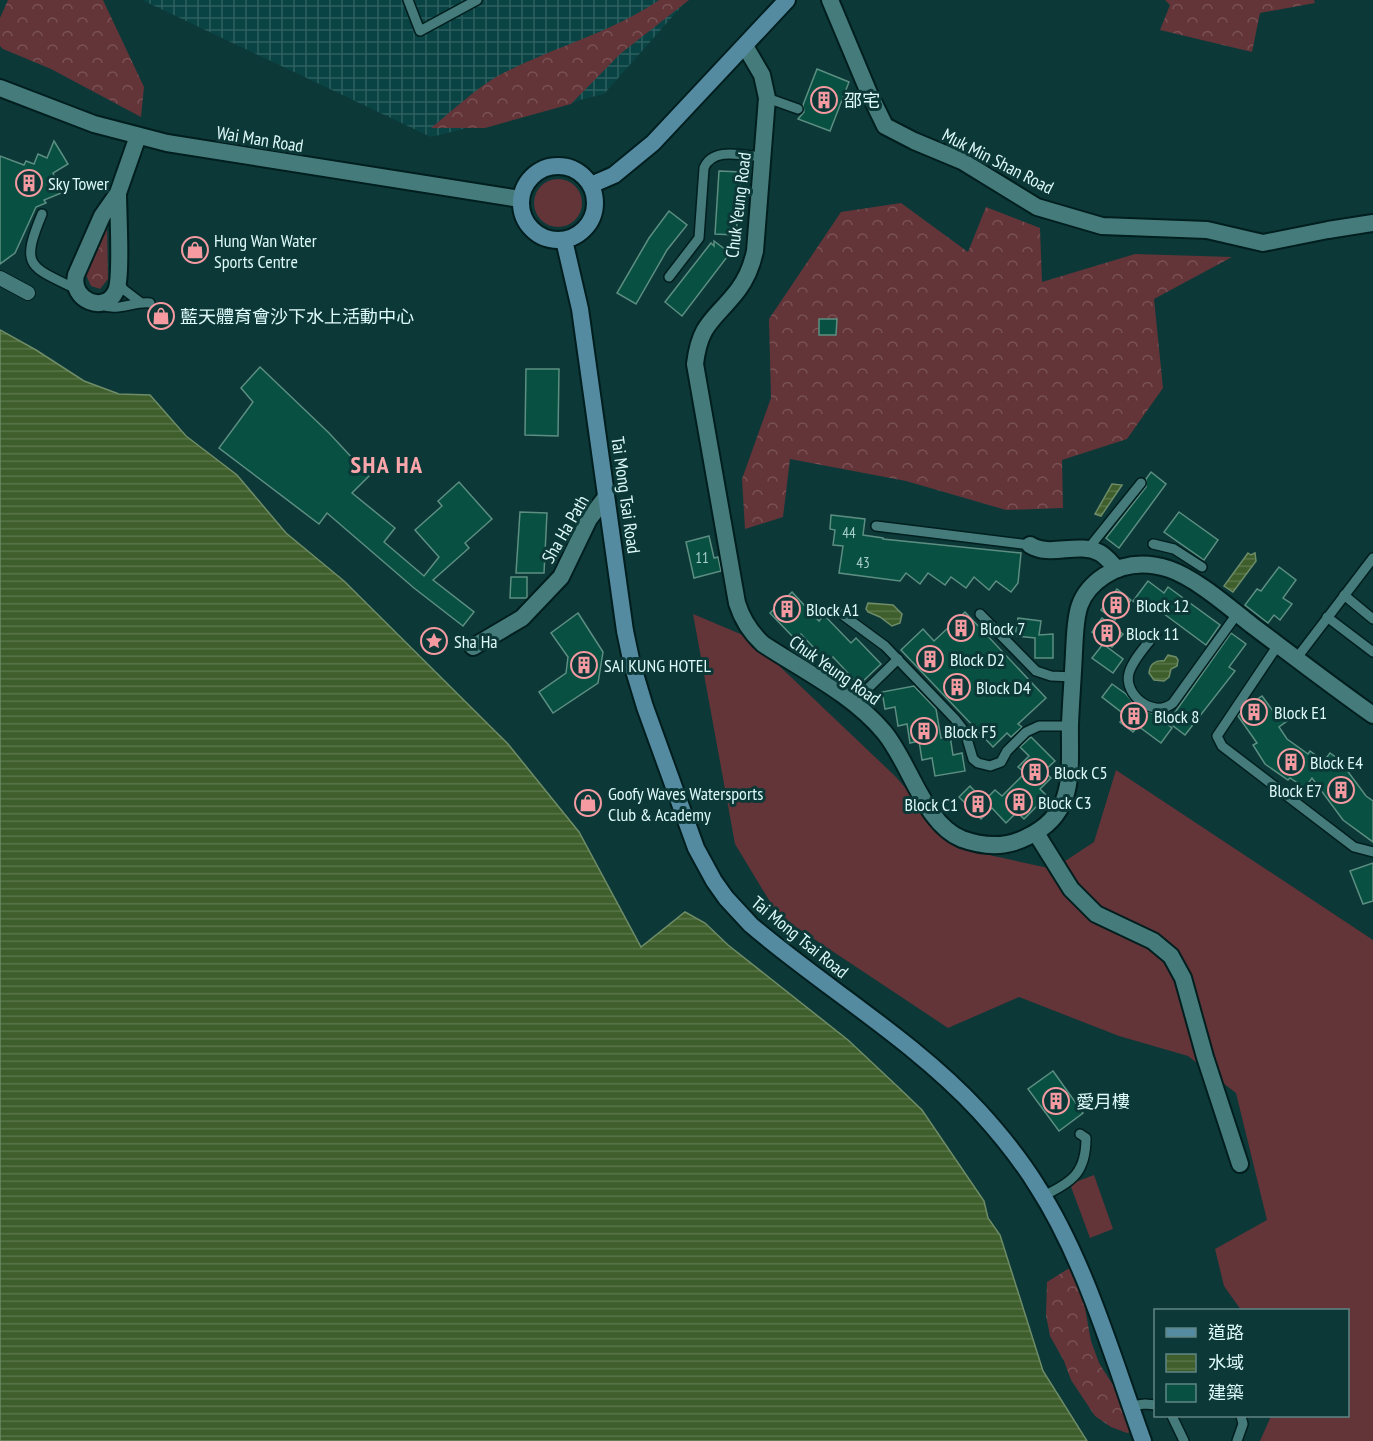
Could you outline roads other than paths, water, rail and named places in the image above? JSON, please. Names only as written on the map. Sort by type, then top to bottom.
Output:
[{"type":"main road","points":[[591,185],[614,175],[653,144],[787,0]]},
{"type":"main road","points":[[551,166],[562,166],[574,169],[591,185],[595,208],[585,229],[576,236],[553,241],[532,231],[525,222],[520,199],[530,178],[540,170],[551,166]]},
{"type":"main road","name":"Tai Mong Tsai Road","points":[[564,240],[580,309],[632,664],[691,836],[714,881],[751,925],[950,1083],[979,1112],[1018,1159],[1043,1196],[1068,1243],[1087,1288],[1143,1441]]},
{"type":"street","name":"Muk Min Shan Road","points":[[830,0],[885,126],[962,161],[1037,207],[1102,226],[1207,231],[1263,243],[1373,223]]},
{"type":"street","name":"Chuk Yeung Road","points":[[745,46],[762,75],[768,98],[757,238],[752,264],[740,288],[705,327],[698,345],[695,364],[737,603],[747,627],[763,644],[853,703],[872,719],[895,747],[929,810],[942,826],[959,838],[978,844],[998,846],[1018,842],[1036,833],[1052,820],[1063,802],[1070,783],[1070,726],[1076,612],[1092,586],[1117,569],[1135,564],[1154,565],[1172,570],[1215,596],[1373,715]]},
{"type":"street","name":"Wai Man Road","points":[[0,88],[59,112],[138,136],[204,150],[520,199]]},
{"type":"street","points":[[118,193],[118,280],[113,295],[99,303],[84,299],[76,289],[76,275],[102,216],[118,193],[138,136]]},
{"type":"street","points":[[0,278],[28,293]]},
{"type":"street","name":"Sha Ha Path","points":[[473,647],[522,618],[561,577],[589,519],[606,497]]},
{"type":"street","points":[[1030,545],[1038,550],[1088,549],[1102,553],[1117,569]]},
{"type":"street","points":[[1036,833],[1071,889],[1096,914],[1153,941],[1171,956],[1183,978],[1240,1164]]},
{"type":"lane","points":[[408,0],[420,31],[477,0]]},
{"type":"lane","points":[[768,98],[798,109]]},
{"type":"lane","points":[[669,277],[699,238],[704,168],[709,159],[722,154],[763,157]]},
{"type":"lane","points":[[42,214],[30,247],[32,260],[44,273],[76,289]]},
{"type":"lane","points":[[99,303],[113,308],[145,303],[123,289],[118,280]]},
{"type":"lane","points":[[1088,549],[1141,483]]},
{"type":"lane","points":[[876,526],[1030,545]]},
{"type":"lane","points":[[1153,543],[1174,549],[1202,567]]},
{"type":"lane","points":[[1172,570],[1174,549]]},
{"type":"lane","points":[[1296,659],[1373,558]]},
{"type":"lane","points":[[1344,595],[1373,619]]},
{"type":"lane","points":[[836,610],[885,646],[961,725],[968,739],[973,759],[984,766],[1001,762],[1007,751],[1026,732],[1039,726],[1070,726]]},
{"type":"lane","points":[[980,614],[1036,671],[1051,676],[1073,677]]},
{"type":"lane","points":[[1156,633],[1133,664],[1128,678],[1131,690],[1137,698],[1147,706],[1160,709],[1173,704],[1238,614]]},
{"type":"lane","points":[[1327,617],[1373,652]]},
{"type":"lane","points":[[1278,645],[1217,736],[1222,746],[1354,847],[1373,852]]},
{"type":"lane","points":[[853,703],[898,659]]},
{"type":"lane","points":[[1043,1196],[1064,1186],[1079,1171],[1086,1156],[1086,1138],[1080,1134]]},
{"type":"lane","points":[[1130,1406],[1154,1405]]},
{"type":"lane","points":[[1172,1417],[1184,1441]]},
{"type":"lane","points":[[1237,1441],[1243,1424],[1241,1417]]},
{"type":"water","points":[[0,330],[84,381],[119,394],[150,395],[186,436],[237,475],[286,533],[344,581],[508,744],[579,832],[641,947],[685,912],[705,923],[728,945],[848,1040],[922,1110],[984,1201],[988,1218],[1000,1235],[1043,1371],[1087,1441],[0,1441]]},
{"type":"water","points":[[1112,484],[1122,485],[1101,516],[1095,514]]},
{"type":"water","points":[[1248,553],[1251,555],[1255,553],[1256,561],[1233,592],[1224,586]]},
{"type":"water","points":[[868,603],[893,605],[902,614],[900,623],[892,626],[868,612],[866,609]]},
{"type":"water","points":[[1168,655],[1176,657],[1177,666],[1171,669],[1169,677],[1164,681],[1154,680],[1149,673],[1150,667],[1158,661],[1164,661]]},
{"type":"place","name":"邵宅","points":[[824,100]]},
{"type":"place","name":"Sky Tower","points":[[29,183]]},
{"type":"place","name":"Hung Wan Water Sports Centre","points":[[195,250]]},
{"type":"place","name":"藍天體育會沙下水上活動中心","points":[[161,316]]},
{"type":"place","name":"Block 12","points":[[1116,605]]},
{"type":"place","name":"Block A1","points":[[787,609]]},
{"type":"place","name":"Block 7","points":[[961,628]]},
{"type":"place","name":"Block 11","points":[[1107,633]]},
{"type":"place","name":"Sha Ha","points":[[434,641]]},
{"type":"place","name":"Block D2","points":[[930,659]]},
{"type":"place","name":"SAI KUNG HOTEL","points":[[584,665]]},
{"type":"place","name":"Block D4","points":[[957,687]]},
{"type":"place","name":"Block E1","points":[[1254,712]]},
{"type":"place","name":"Block 8","points":[[1134,716]]},
{"type":"place","name":"Block F5","points":[[924,731]]},
{"type":"place","name":"Block E4","points":[[1291,762]]},
{"type":"place","name":"Block C5","points":[[1035,772]]},
{"type":"place","name":"Block E7","points":[[1341,790]]},
{"type":"place","name":"Block C3","points":[[1019,802]]},
{"type":"place","name":"Goofy Waves Watersports Club & Academy","points":[[588,803]]},
{"type":"place","name":"Block C1","points":[[978,804]]},
{"type":"place","name":"愛月樓","points":[[1056,1101]]},
{"type":"district","name":"SHA HA","points":[[387,464]]}]
